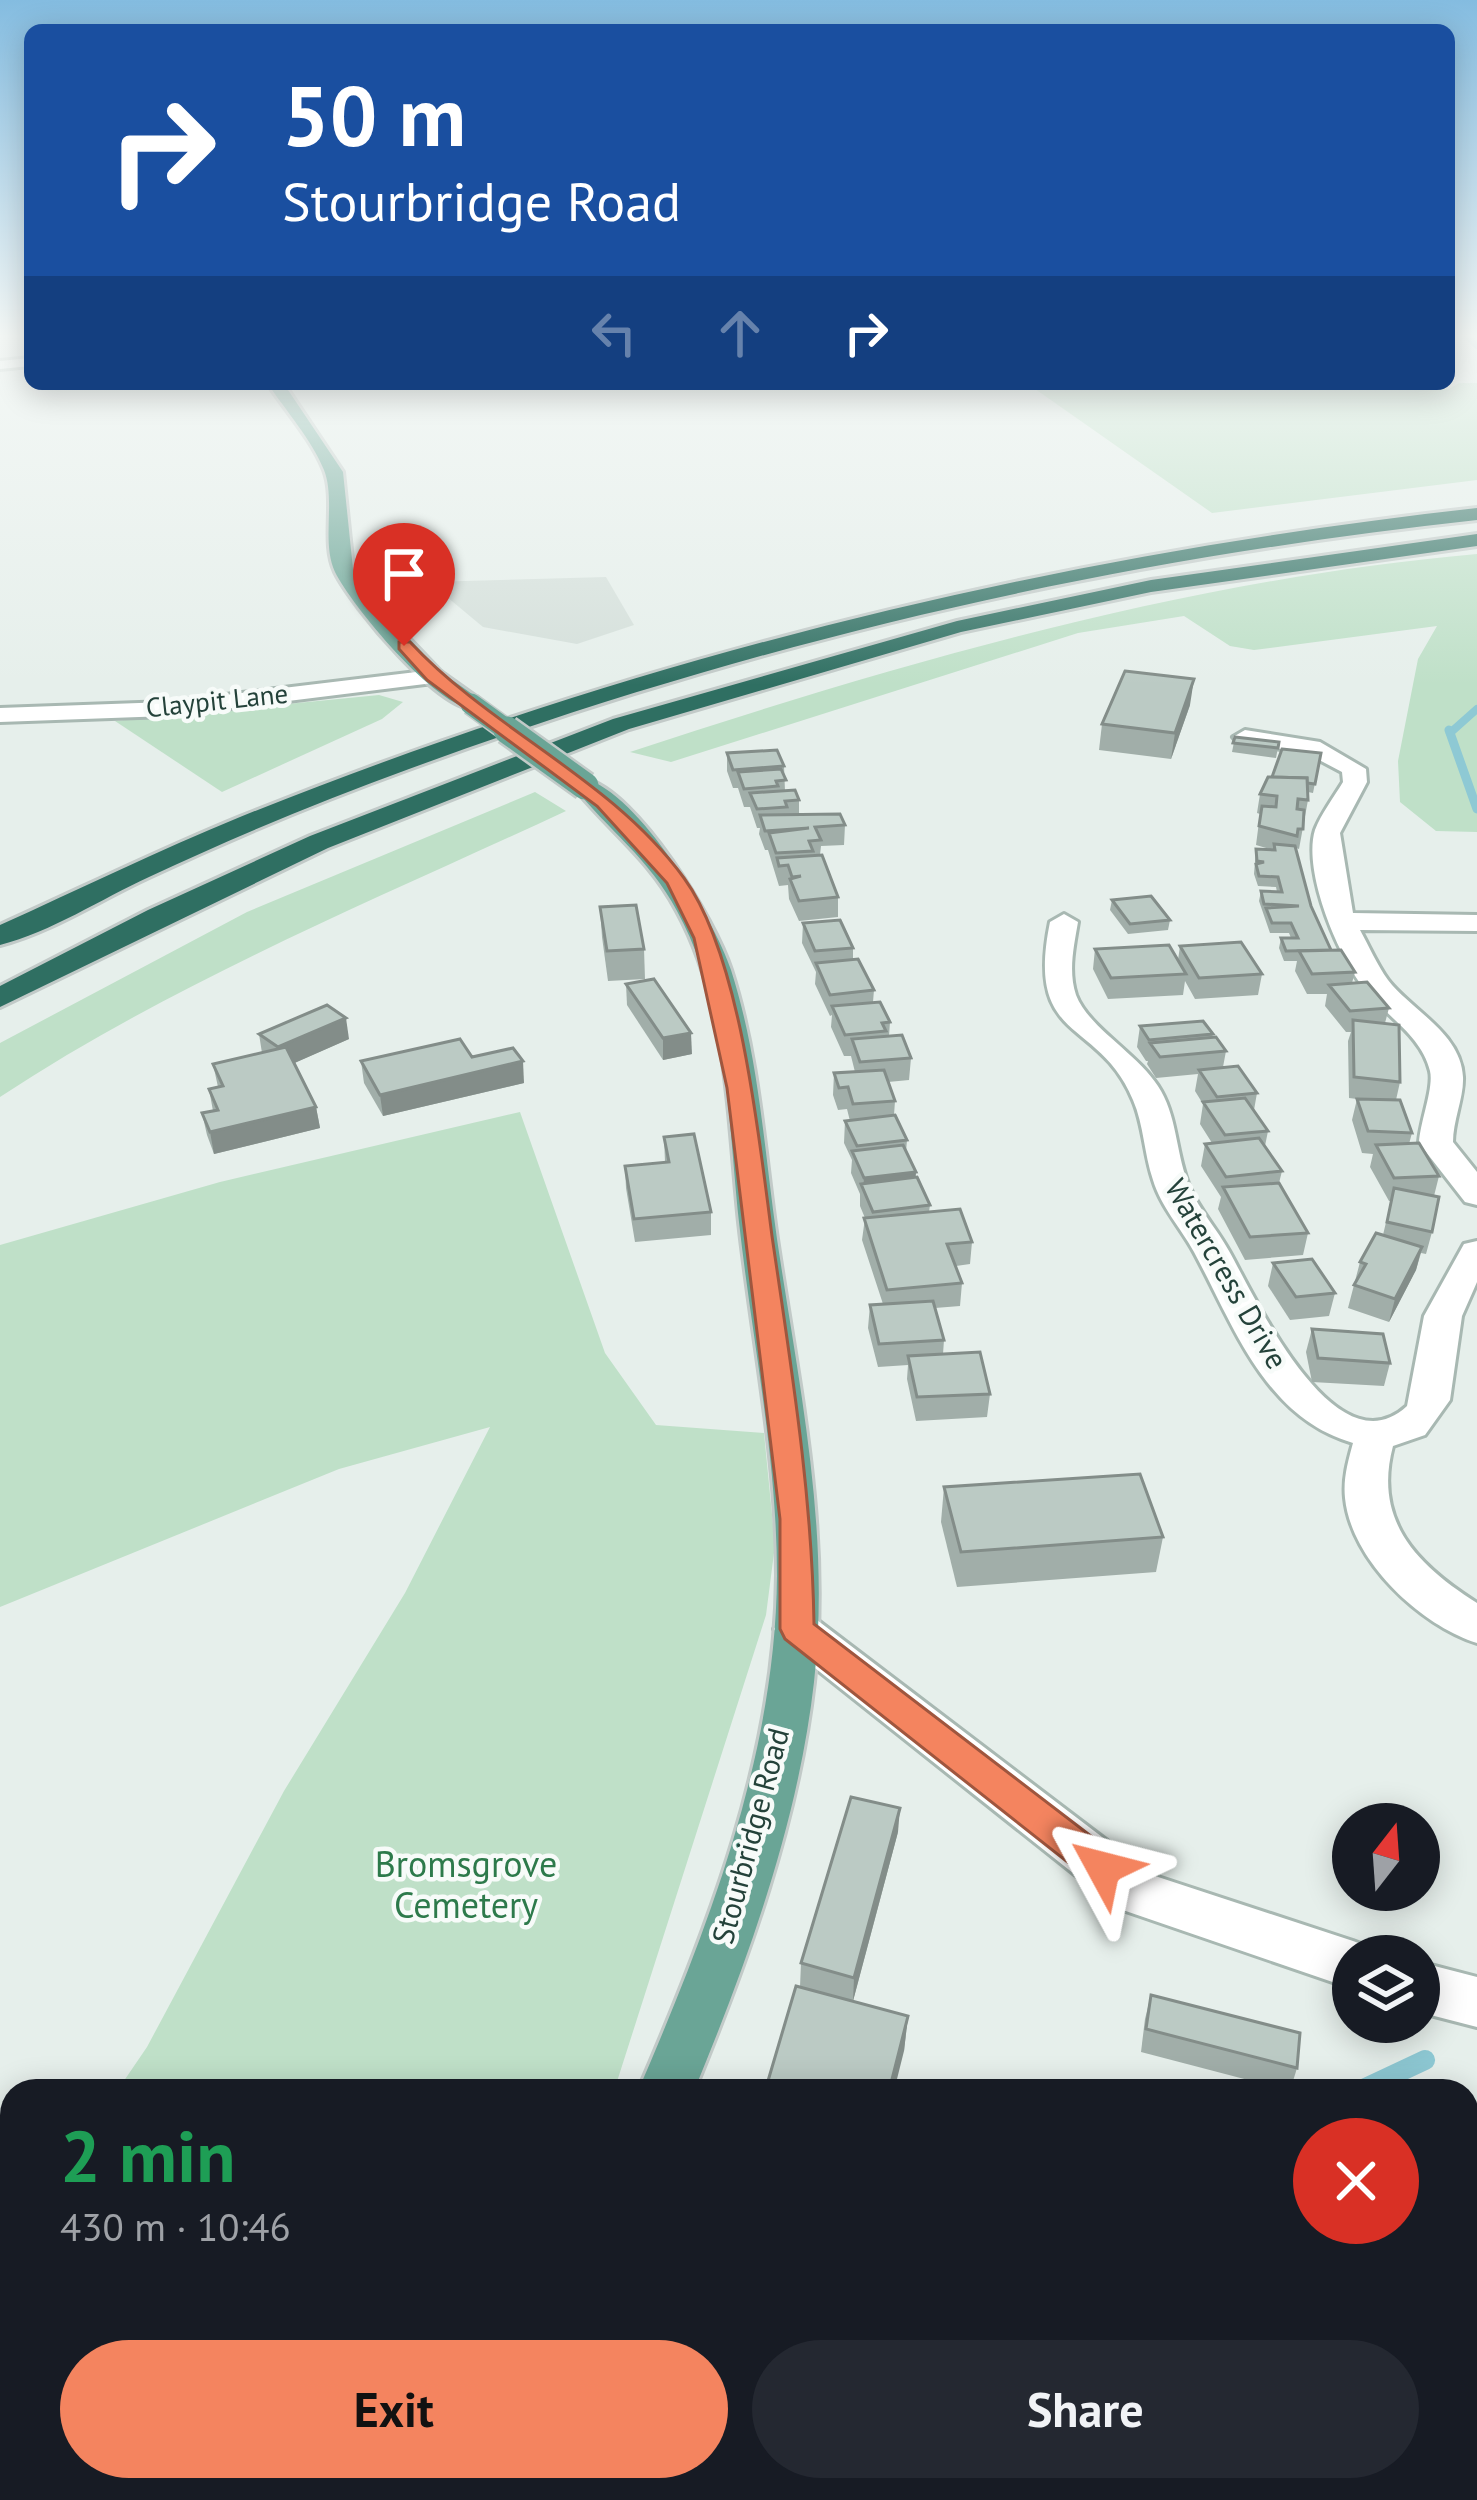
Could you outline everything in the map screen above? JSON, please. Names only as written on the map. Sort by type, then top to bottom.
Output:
[{"type":"highway","points":[[0,936],[245,824],[399,764],[731,654],[1028,582],[1153,558],[1477,514]]},
{"type":"highway","points":[[0,998],[319,842],[621,724],[958,627],[1151,586],[1477,540]]},
{"type":"main road","name":"Stourbridge Road","points":[[321,452],[334,472],[343,569],[376,615],[433,677],[585,786],[676,881],[705,938],[722,998],[739,1088],[796,1519],[797,1629],[775,1769],[707,1996],[671,2079]]},
{"type":"street","name":"Claypit Lane","points":[[0,715],[166,709],[433,677]]},
{"type":"street","points":[[1245,737],[1317,736],[1354,769],[1355,782],[1327,833],[1341,921],[1377,986],[1438,1049],[1448,1080],[1437,1116],[1436,1143],[1477,1195]]},
{"type":"street","points":[[1341,921],[1477,923]]},
{"type":"street","name":"Watercress Drive","points":[[1098,956],[1060,938],[1055,985],[1062,1006],[1145,1089],[1174,1192],[1286,1378],[1310,1406],[1339,1424],[1376,1435]]},
{"type":"street","points":[[1477,1252],[1440,1322],[1432,1398],[1420,1418],[1401,1431],[1376,1435],[1367,1456],[1366,1483],[1369,1515],[1382,1550],[1412,1580],[1477,1626]]},
{"type":"street","points":[[797,1629],[1136,1892],[1332,1958]]},
{"type":"shaded area","points":[[606,577],[634,625],[577,644],[483,627],[429,582]]},
{"type":"green space","points":[[1125,452],[1477,452],[1477,480],[1212,513]]},
{"type":"green space","points":[[1477,554],[1477,832],[1436,831],[1400,802],[1398,761],[1418,659],[1437,626],[1254,650],[1230,646],[1184,616],[1078,633],[671,762],[630,752],[942,656],[1048,629],[1262,583]]},
{"type":"green space","points":[[379,695],[403,702],[382,719],[222,792],[115,721]]},
{"type":"green space","points":[[535,792],[566,811],[206,979],[0,1097],[0,1043],[247,912]]},
{"type":"green space","name":"Bromsgrove Cemetery","points":[[520,1112],[605,1353],[656,1425],[764,1433],[775,1545],[766,1615],[618,2079],[125,2079],[147,2047],[284,1791],[405,1593],[490,1427],[339,1469],[0,1607],[0,1245],[220,1182]]},
{"type":"building","points":[[1125,671],[1194,679],[1175,733],[1102,724]]},
{"type":"building","points":[[1235,737],[1279,742],[1278,748],[1233,743]]},
{"type":"building","points":[[1282,749],[1321,753],[1315,784],[1307,783],[1307,778],[1272,777]]},
{"type":"building","points":[[777,750],[784,766],[733,770],[727,753]]},
{"type":"building","points":[[781,769],[786,780],[776,781],[778,786],[744,789],[738,772]]},
{"type":"building","points":[[1268,777],[1307,778],[1308,800],[1298,799],[1297,809],[1304,810],[1303,829],[1298,829],[1297,836],[1259,826],[1262,806],[1276,807],[1277,796],[1260,794]]},
{"type":"building","points":[[795,790],[799,800],[785,801],[787,807],[757,809],[750,793]]},
{"type":"building","points":[[840,814],[845,825],[815,827],[821,840],[809,841],[813,851],[776,853],[769,833],[809,828],[765,831],[760,815]]},
{"type":"building","points":[[1274,844],[1295,846],[1311,906],[1331,950],[1286,951],[1281,938],[1298,938],[1291,923],[1272,923],[1266,908],[1299,906],[1264,904],[1261,891],[1282,892],[1278,877],[1259,876],[1256,864],[1264,862],[1257,861],[1256,849],[1275,850]]},
{"type":"building","points":[[822,855],[838,897],[799,901],[790,879],[801,876],[792,877],[788,865],[779,866],[777,858]]},
{"type":"building","points":[[1151,896],[1170,920],[1130,924],[1112,900]]},
{"type":"building","points":[[636,905],[644,949],[607,951],[600,907]]},
{"type":"building","points":[[840,920],[853,948],[815,951],[803,923]]},
{"type":"building","points":[[1241,942],[1262,974],[1199,978],[1180,946]]},
{"type":"building","points":[[1169,945],[1186,974],[1111,978],[1095,949]]},
{"type":"building","points":[[1341,950],[1355,972],[1312,974],[1299,951]]},
{"type":"building","points":[[858,959],[874,990],[830,995],[816,963]]},
{"type":"building","points":[[654,979],[691,1033],[663,1038],[626,984]]},
{"type":"building","points":[[1367,982],[1389,1008],[1350,1011],[1329,985]]},
{"type":"building","points":[[880,1002],[890,1022],[882,1023],[886,1031],[845,1035],[832,1006]]},
{"type":"building","points":[[327,1005],[346,1018],[278,1047],[259,1034]]},
{"type":"building","points":[[1353,1020],[1399,1025],[1400,1082],[1354,1077]]},
{"type":"building","points":[[1203,1021],[1213,1034],[1149,1040],[1140,1026]]},
{"type":"building","points":[[902,1035],[911,1058],[860,1062],[852,1039]]},
{"type":"building","points":[[1216,1037],[1226,1051],[1160,1057],[1150,1043]]},
{"type":"building","points":[[460,1039],[472,1057],[513,1048],[523,1061],[380,1095],[361,1061]]},
{"type":"building","points":[[286,1047],[316,1107],[210,1132],[202,1113],[218,1110],[209,1089],[223,1086],[213,1064]]},
{"type":"building","points":[[1238,1066],[1257,1093],[1217,1097],[1199,1070]]},
{"type":"building","points":[[884,1070],[895,1101],[853,1104],[848,1087],[839,1088],[834,1073]]},
{"type":"building","points":[[1245,1098],[1268,1131],[1225,1135],[1203,1102]]},
{"type":"building","points":[[1357,1099],[1400,1100],[1412,1133],[1368,1131]]},
{"type":"building","points":[[895,1115],[907,1140],[857,1146],[845,1121]]},
{"type":"building","points":[[694,1134],[711,1212],[634,1219],[625,1166],[669,1162],[664,1137]]},
{"type":"building","points":[[1259,1138],[1282,1171],[1226,1177],[1205,1144]]},
{"type":"building","points":[[1419,1143],[1439,1176],[1394,1178],[1376,1145]]},
{"type":"building","points":[[903,1145],[916,1172],[864,1178],[852,1151]]},
{"type":"building","points":[[917,1177],[930,1205],[873,1212],[861,1184]]},
{"type":"building","points":[[1279,1183],[1308,1233],[1250,1237],[1223,1187]]},
{"type":"building","points":[[1394,1188],[1439,1197],[1432,1232],[1387,1222]]},
{"type":"building","points":[[960,1209],[972,1242],[947,1244],[962,1283],[887,1290],[864,1218]]},
{"type":"building","points":[[1376,1233],[1422,1247],[1395,1299],[1354,1285]]},
{"type":"building","points":[[1312,1259],[1335,1293],[1296,1297],[1273,1263]]},
{"type":"building","points":[[933,1301],[944,1340],[879,1344],[870,1305]]},
{"type":"building","points":[[1312,1329],[1383,1334],[1390,1363],[1318,1358]]},
{"type":"building","points":[[980,1352],[990,1394],[917,1397],[908,1356]]},
{"type":"building","points":[[1140,1474],[1163,1537],[961,1552],[944,1487]]},
{"type":"building","points":[[851,1797],[900,1808],[854,1978],[801,1963]]},
{"type":"building","points":[[796,1986],[908,2016],[892,2079],[769,2079]]},
{"type":"building","points":[[1151,1995],[1300,2033],[1297,2068],[1146,2029]]},
{"type":"waterway","points":[[1450,733],[1477,709]]},
{"type":"waterway","points":[[1450,733],[1477,809]]},
{"type":"waterway","points":[[1385,2079],[1425,2060]]},
{"type":"route","points":[[404,646],[433,677],[604,802],[676,881],[705,938],[739,1088],[796,1519],[797,1629],[1103,1868]]}]
